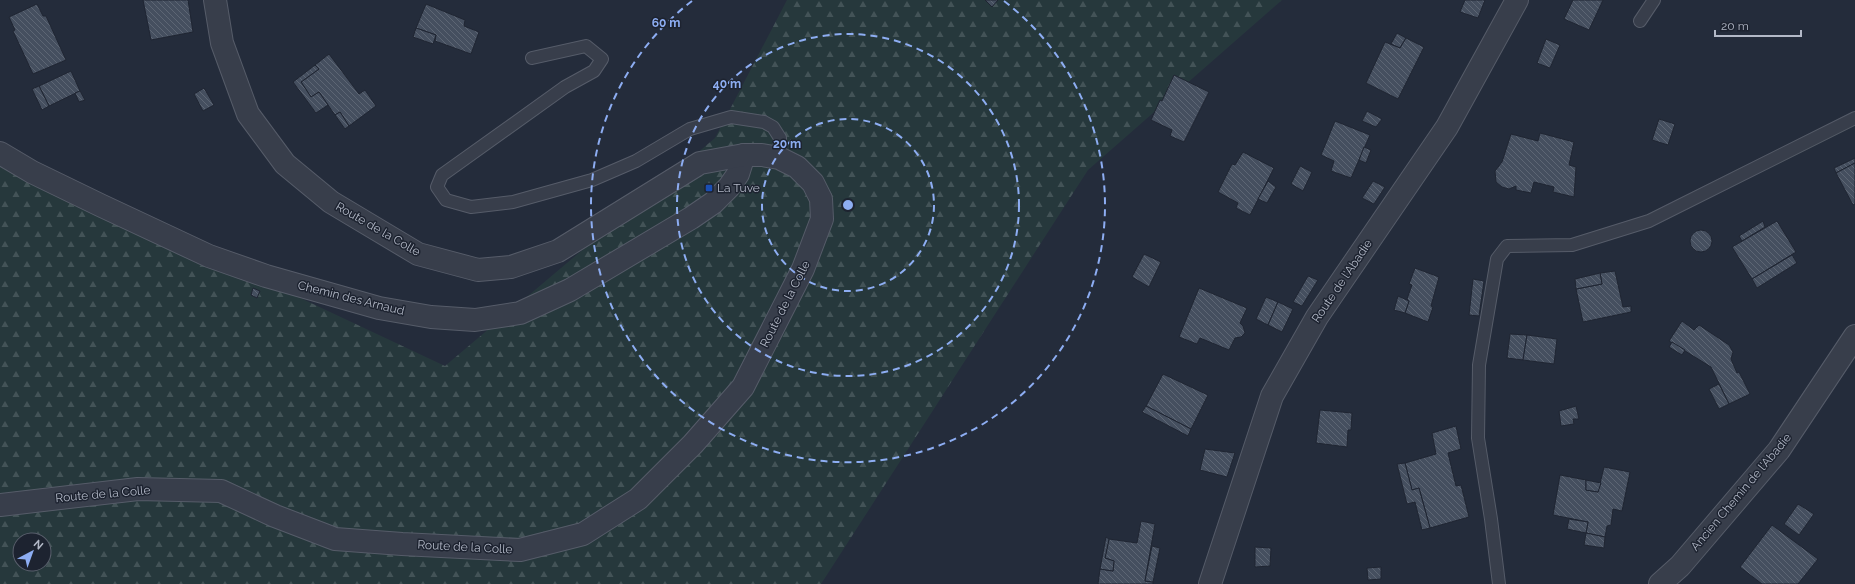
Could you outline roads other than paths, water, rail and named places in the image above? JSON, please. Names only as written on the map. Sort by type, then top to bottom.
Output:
[{"type":"street","name":"Route de la Colle","points":[[0,505],[138,489],[221,491],[275,516],[335,539],[520,550],[583,534],[638,499],[693,444],[743,387],[803,269],[822,219],[821,199],[813,183],[797,167],[779,158],[762,155],[744,155],[700,164],[558,251],[511,267],[478,270],[418,254],[332,202],[285,164],[248,114],[222,43],[215,0]]},
{"type":"street","name":"Route de l'Abadie","points":[[1210,584],[1272,396],[1317,317],[1447,127],[1517,0]]},
{"type":"street","name":"Chemin des Arnaud","points":[[0,153],[32,172],[209,256],[266,276],[379,308],[431,316],[475,320],[520,313],[570,290],[691,218],[713,203],[729,187],[738,174],[744,155]]},
{"type":"street","name":"Ancien Chemin de l'Abadie","points":[[1660,584],[1680,566],[1779,450],[1855,336]]},
{"type":"lane","points":[[1640,21],[1654,0]]},
{"type":"lane","points":[[532,58],[586,46],[602,59],[594,71],[559,91],[442,175],[437,187],[446,200],[471,207],[513,202],[592,180],[636,161],[690,129],[731,117],[764,122],[773,127],[780,138],[779,158]]},
{"type":"lane","points":[[1499,584],[1491,519],[1478,438],[1479,365],[1497,259],[1507,246],[1572,245],[1649,221],[1855,118]]},
{"type":"place","name":"La Tuve","points":[[709,188]]}]
